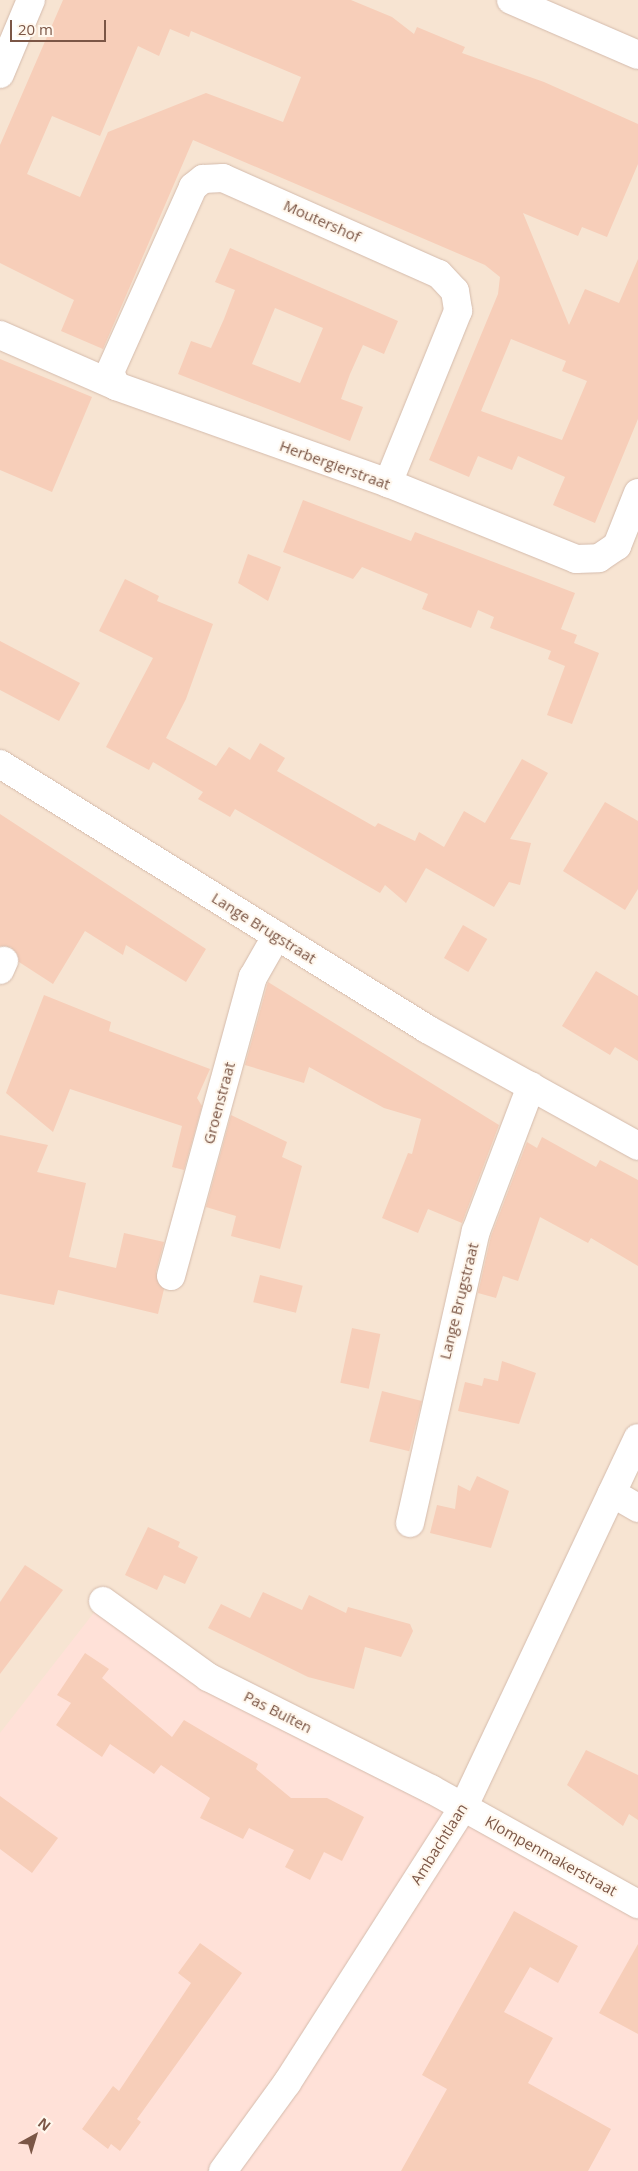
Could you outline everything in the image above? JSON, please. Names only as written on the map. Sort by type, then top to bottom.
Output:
[{"type":"street","points":[[0,74],[31,0]]},
{"type":"street","points":[[511,0],[638,55]]},
{"type":"street","name":"Moutershof","points":[[116,386],[110,372],[193,187],[203,180],[223,178],[430,270],[455,291],[458,311],[388,483]]},
{"type":"street","name":"Herbergierstraat","points":[[0,335],[116,386],[388,483],[576,559],[599,558],[616,546],[638,493]]},
{"type":"street","name":"Lange Brugstraat","points":[[0,764],[427,1028],[638,1146]]},
{"type":"street","name":"Groenstraat","points":[[172,1276],[253,977],[277,935]]},
{"type":"street","name":"Lange Brugstraat","points":[[410,1523],[476,1231],[531,1086]]},
{"type":"street","name":"Ambachtlaan","points":[[223,2171],[287,2084],[463,1808],[638,1438]]},
{"type":"street","points":[[612,1493],[638,1508]]},
{"type":"street","name":"Pas Buiten","points":[[103,1601],[208,1677],[463,1808]]},
{"type":"street","name":"Klompenmakerstraat","points":[[463,1808],[638,1904]]},
{"type":"shaded area","points":[[0,0],[638,0],[638,2171],[0,2171]]},
{"type":"shaded area","points":[[103,1601],[174,1655],[638,1904],[638,2171],[0,2171],[0,1733]]},
{"type":"building","points":[[63,0],[351,0],[392,17],[414,34],[417,27],[465,47],[462,53],[544,82],[638,124],[638,164],[607,237],[582,227],[578,236],[523,213],[569,325],[585,289],[619,303],[638,259],[638,419],[595,523],[553,505],[565,477],[518,456],[512,470],[478,456],[469,477],[429,460],[498,294],[500,277],[485,265],[193,140],[103,349],[61,331],[74,300],[0,263],[0,145]],"holes":[[[170,29],[189,37],[191,31],[301,77],[283,122],[206,93],[108,132],[80,197],[27,174],[52,116],[100,136],[138,46],[159,56]],[[511,339],[566,361],[562,371],[587,381],[562,440],[481,411]]]},
{"type":"building","points":[[230,248],[398,321],[384,354],[363,345],[350,374],[341,399],[363,407],[350,441],[178,374],[191,341],[211,348],[224,319],[235,290],[215,282]],"holes":[[[275,308],[323,328],[300,383],[252,364]]]},
{"type":"building","points":[[0,359],[92,397],[52,492],[0,470]]},
{"type":"building","points":[[303,500],[411,541],[415,532],[575,593],[561,629],[577,635],[574,643],[599,653],[572,724],[547,715],[565,666],[548,659],[551,651],[490,628],[494,617],[478,610],[471,628],[422,609],[428,594],[362,567],[353,579],[283,552]]},
{"type":"building","points":[[248,554],[281,567],[268,601],[238,583]]},
{"type":"building","points":[[125,579],[159,596],[157,601],[213,624],[186,699],[166,738],[216,766],[229,747],[250,760],[260,743],[285,758],[277,771],[375,827],[378,823],[415,841],[419,832],[444,847],[464,811],[485,823],[522,759],[548,773],[510,839],[531,843],[520,885],[509,882],[494,907],[426,868],[406,903],[385,885],[380,893],[235,809],[230,817],[198,799],[203,792],[153,762],[149,770],[106,747],[153,658],[99,631]]},
{"type":"building","points":[[0,641],[80,683],[59,721],[0,690]]},
{"type":"building","points":[[605,802],[638,821],[638,889],[625,910],[563,871]]},
{"type":"building","points":[[0,814],[206,949],[186,982],[126,945],[123,955],[85,931],[53,984],[19,962],[11,947],[0,946]]},
{"type":"building","points":[[463,925],[487,939],[468,972],[444,958]]},
{"type":"building","points":[[596,971],[638,996],[638,1061],[615,1047],[610,1055],[562,1026]]},
{"type":"building","points":[[268,982],[499,1125],[462,1223],[428,1209],[418,1233],[382,1218],[408,1153],[412,1154],[421,1119],[384,1108],[309,1067],[304,1083],[245,1065]]},
{"type":"building","points":[[44,995],[111,1022],[109,1031],[210,1069],[197,1098],[202,1106],[184,1170],[172,1167],[182,1126],[70,1089],[53,1132],[6,1093]]},
{"type":"building","points":[[231,1115],[287,1142],[282,1157],[302,1166],[280,1249],[231,1236],[236,1216],[206,1207]]},
{"type":"building","points":[[0,1135],[48,1145],[37,1172],[86,1183],[69,1257],[116,1268],[124,1233],[164,1242],[156,1272],[164,1289],[158,1314],[58,1290],[54,1305],[0,1294]]},
{"type":"building","points":[[542,1137],[596,1167],[600,1160],[638,1180],[638,1266],[591,1238],[588,1243],[540,1217],[518,1281],[503,1276],[496,1298],[478,1293],[491,1236],[527,1142],[537,1148]]},
{"type":"building","points":[[260,1275],[303,1286],[296,1313],[253,1302]]},
{"type":"building","points":[[352,1328],[380,1334],[369,1389],[340,1383]]},
{"type":"building","points":[[502,1361],[536,1373],[519,1424],[458,1411],[465,1382],[482,1386],[484,1378],[498,1381]]},
{"type":"building","points":[[382,1391],[422,1401],[409,1451],[369,1441]]},
{"type":"building","points":[[477,1476],[509,1491],[491,1548],[430,1533],[437,1505],[455,1509],[458,1485],[470,1491]]},
{"type":"building","points":[[148,1527],[180,1542],[178,1547],[198,1557],[185,1584],[164,1575],[157,1590],[125,1575]]},
{"type":"building","points":[[25,1565],[63,1590],[0,1674],[0,1602]]},
{"type":"building","points":[[263,1592],[302,1610],[309,1595],[346,1613],[348,1607],[410,1624],[413,1631],[401,1657],[365,1647],[354,1689],[308,1677],[208,1628],[221,1604],[250,1618]]},
{"type":"building","points":[[85,1653],[109,1669],[102,1678],[172,1737],[184,1720],[258,1764],[256,1769],[291,1798],[327,1798],[364,1817],[342,1861],[324,1852],[310,1880],[285,1867],[294,1850],[249,1828],[243,1839],[200,1818],[210,1798],[161,1765],[154,1774],[110,1744],[102,1757],[56,1725],[71,1703],[57,1695]]},
{"type":"building","points":[[586,1750],[638,1775],[638,1820],[629,1814],[623,1826],[567,1785]]},
{"type":"building","points":[[0,1796],[58,1838],[32,1873],[0,1849]]},
{"type":"building","points":[[514,1911],[578,1946],[558,1983],[530,1967],[504,2012],[553,2038],[528,2083],[611,2129],[588,2171],[401,2171],[447,2089],[422,2075]]},
{"type":"building","points":[[200,1943],[242,1973],[137,2119],[141,2122],[120,2151],[111,2144],[108,2149],[82,2129],[113,2086],[119,2091],[191,1983],[178,1973]]},
{"type":"building","points":[[638,1944],[638,2034],[599,2013]]}]
